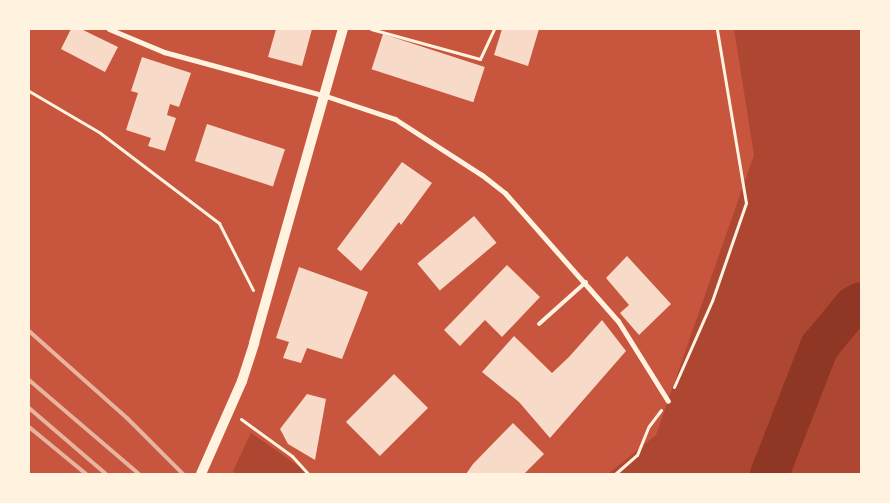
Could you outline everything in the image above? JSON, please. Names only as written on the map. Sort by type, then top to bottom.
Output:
[{"type":"main road","points":[[201,474],[242,381],[344,29]]},
{"type":"street","points":[[109,29],[164,52],[326,96],[395,119],[482,175],[504,192],[586,282],[618,321],[668,401]]},
{"type":"lane","points":[[539,324],[586,282]]},
{"type":"path","points":[[371,29],[480,59],[494,29]]},
{"type":"path","points":[[615,474],[637,455],[649,426],[668,401],[712,301],[746,203],[717,29]]},
{"type":"path","points":[[29,91],[99,132],[219,223],[263,310]]},
{"type":"path","points":[[230,411],[292,456],[308,474]]},
{"type":"shaded area","points":[[734,29],[861,29],[861,474],[608,474],[656,435],[754,155]]},
{"type":"shaded area","points":[[251,433],[310,474],[236,474],[233,471]]},
{"type":"building","points":[[71,29],[81,29],[118,47],[105,72],[61,49]]},
{"type":"building","points":[[276,29],[312,29],[302,66],[268,57]]},
{"type":"building","points":[[502,29],[539,29],[528,66],[494,55]]},
{"type":"building","points":[[383,34],[485,67],[473,102],[372,69]]},
{"type":"building","points":[[142,57],[191,73],[179,107],[170,104],[167,115],[176,118],[165,151],[148,146],[151,138],[126,130],[138,93],[131,91]]},
{"type":"building","points":[[207,124],[285,149],[273,186],[195,161]]},
{"type":"building","points":[[402,162],[432,183],[401,225],[399,222],[361,271],[337,249]]},
{"type":"building","points":[[474,216],[496,243],[440,290],[417,264]]},
{"type":"building","points":[[627,256],[671,304],[639,335],[620,313],[629,305],[606,278]]},
{"type":"building","points":[[507,265],[540,297],[502,337],[485,320],[460,346],[444,330]]},
{"type":"building","points":[[299,267],[368,292],[342,359],[307,348],[301,363],[283,358],[289,342],[276,338]]},
{"type":"building","points":[[602,320],[626,351],[550,438],[519,402],[482,372],[514,336],[552,373]]},
{"type":"building","points":[[394,374],[428,408],[380,456],[346,422]]},
{"type":"building","points":[[307,394],[326,399],[315,460],[288,444],[280,429]]},
{"type":"building","points":[[513,423],[544,454],[524,474],[466,474],[473,464]]},
{"type":"waterway","points":[[769,474],[819,346],[853,305],[861,301]]},
{"type":"railway","points":[[29,331],[127,418],[183,474]]},
{"type":"railway","points":[[29,380],[139,474]]},
{"type":"railway","points":[[29,408],[106,474]]},
{"type":"railway","points":[[29,427],[86,474]]}]
